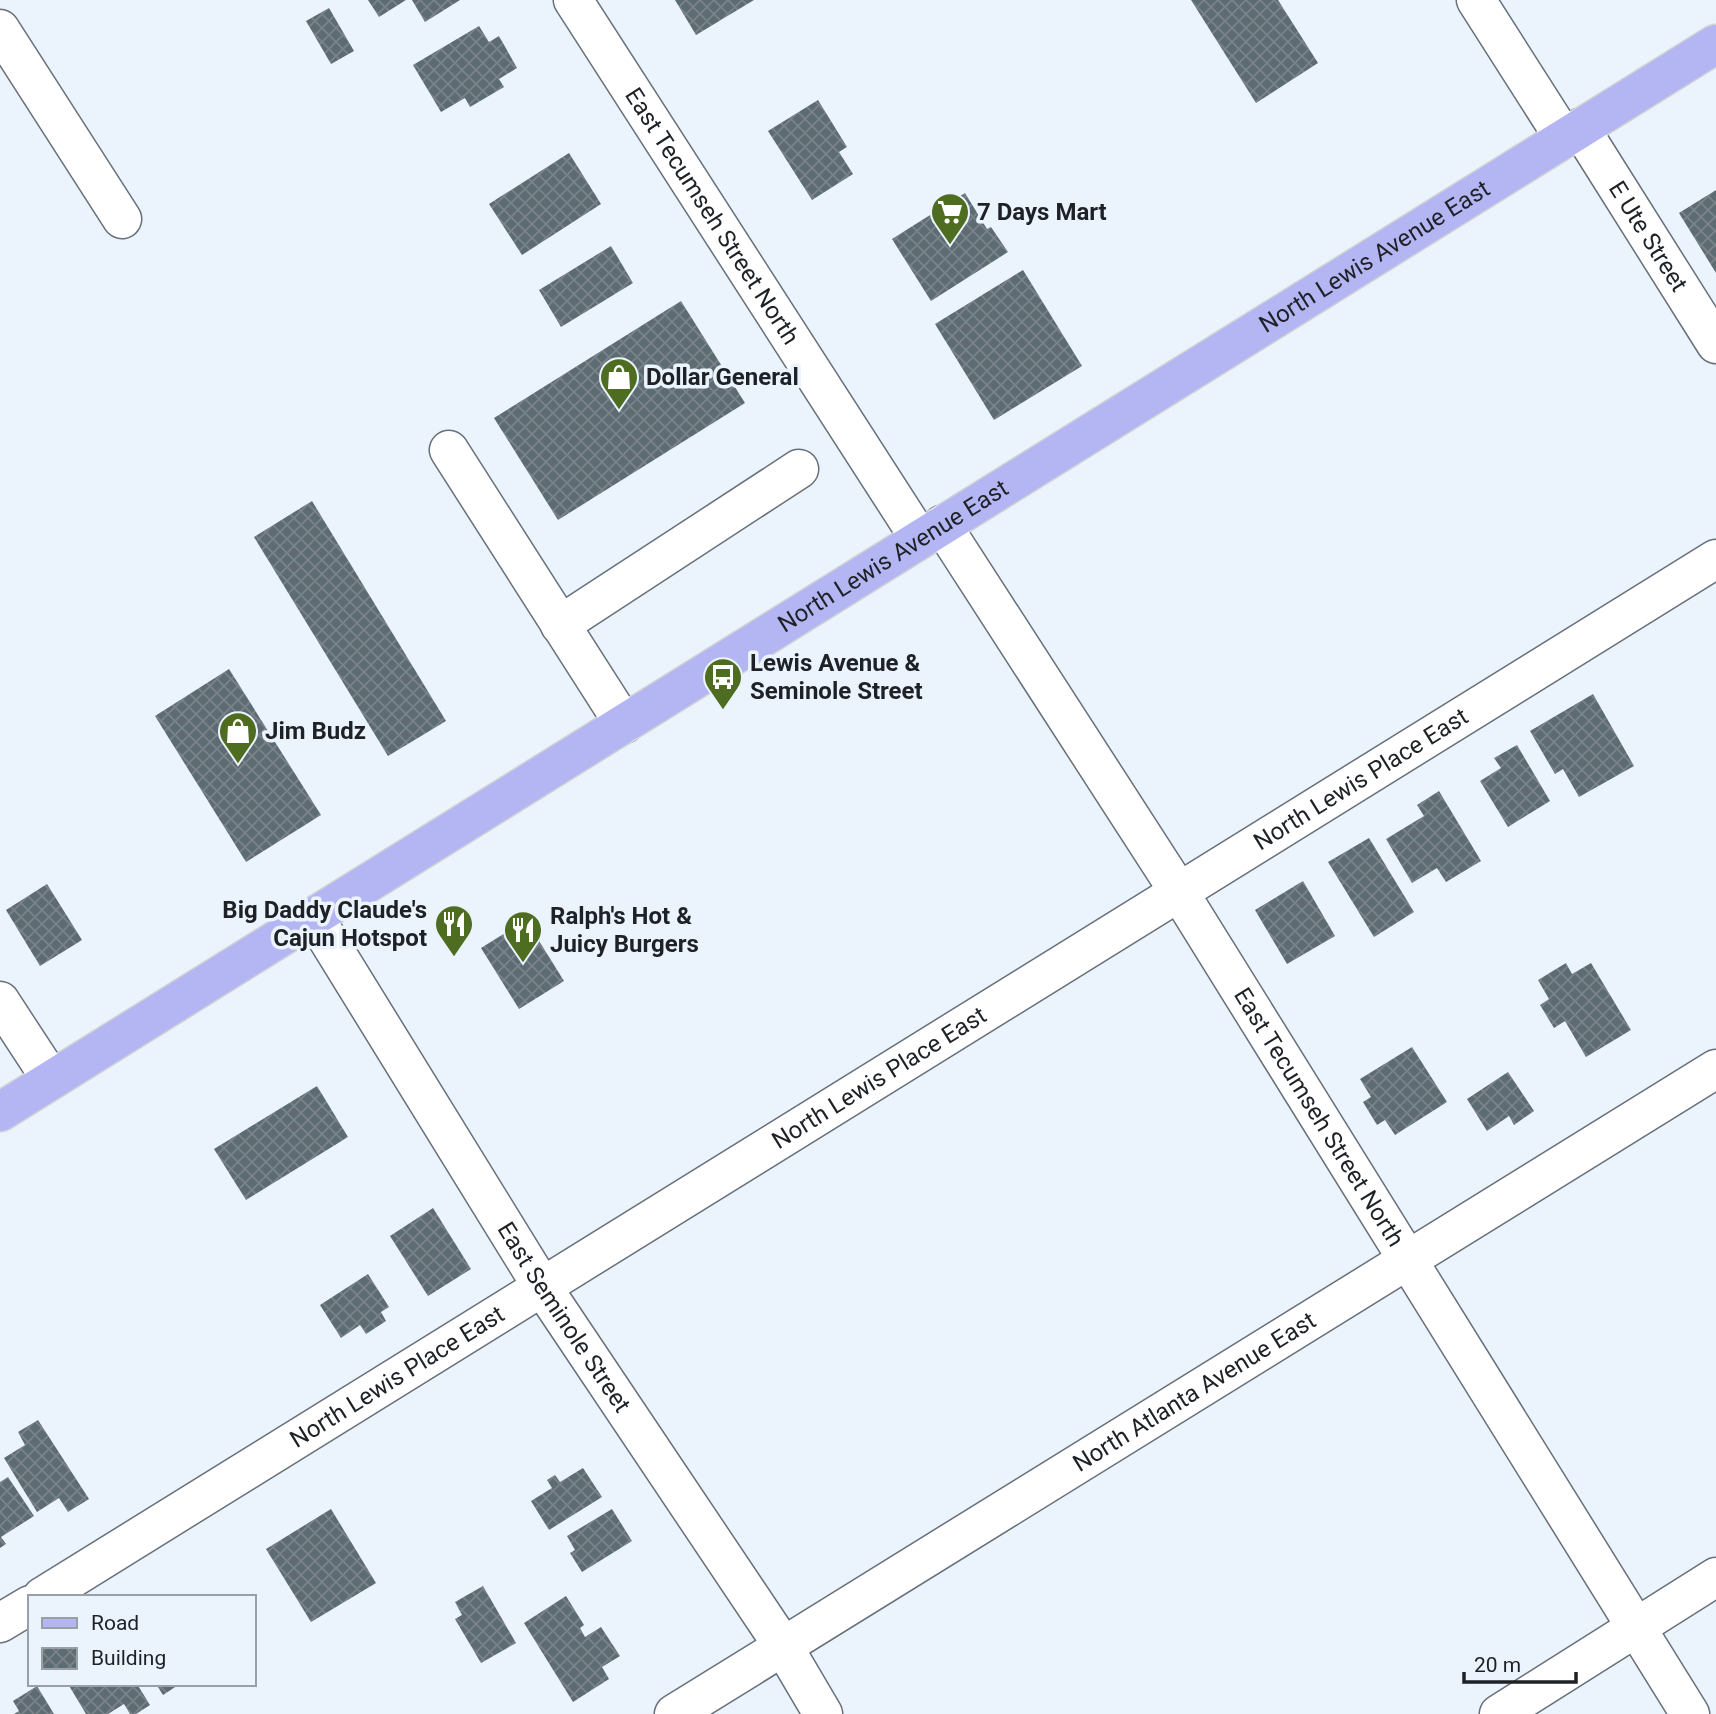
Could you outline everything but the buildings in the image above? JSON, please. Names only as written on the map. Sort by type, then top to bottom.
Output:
[{"type":"main road","name":"North Lewis Avenue East","points":[[0,1112],[1716,44]]},
{"type":"street","name":"East Tecumseh Street North","points":[[573,0],[931,532],[1179,892],[1690,1714]]},
{"type":"street","name":"E Ute Street","points":[[1476,0],[1572,133],[1716,344]]},
{"type":"street","points":[[0,29],[122,219]]},
{"type":"street","points":[[449,450],[624,724]]},
{"type":"street","points":[[560,625],[799,469]]},
{"type":"street","name":"North Lewis Place East","points":[[46,1595],[541,1285],[1716,559]]},
{"type":"street","name":"East Seminole Street","points":[[314,917],[541,1285],[783,1646],[824,1714]]},
{"type":"street","points":[[0,1001],[51,1079]]},
{"type":"street","name":"North Atlanta Avenue East","points":[[674,1714],[1716,1069]]},
{"type":"street","points":[[1499,1714],[1716,1577]]},
{"type":"street","points":[[0,1623],[28,1606]]},
{"type":"place","name":"7 Days Mart","points":[[950,246]]},
{"type":"place","name":"Dollar General","points":[[619,411]]},
{"type":"place","name":"Lewis Avenue & Seminole Street","points":[[723,711]]},
{"type":"place","name":"Jim Budz","points":[[238,765]]},
{"type":"place","name":"Big Daddy Claude's Cajun Hotspot","points":[[454,958]]},
{"type":"place","name":"Ralph's Hot & Juicy Burgers","points":[[523,964]]}]
